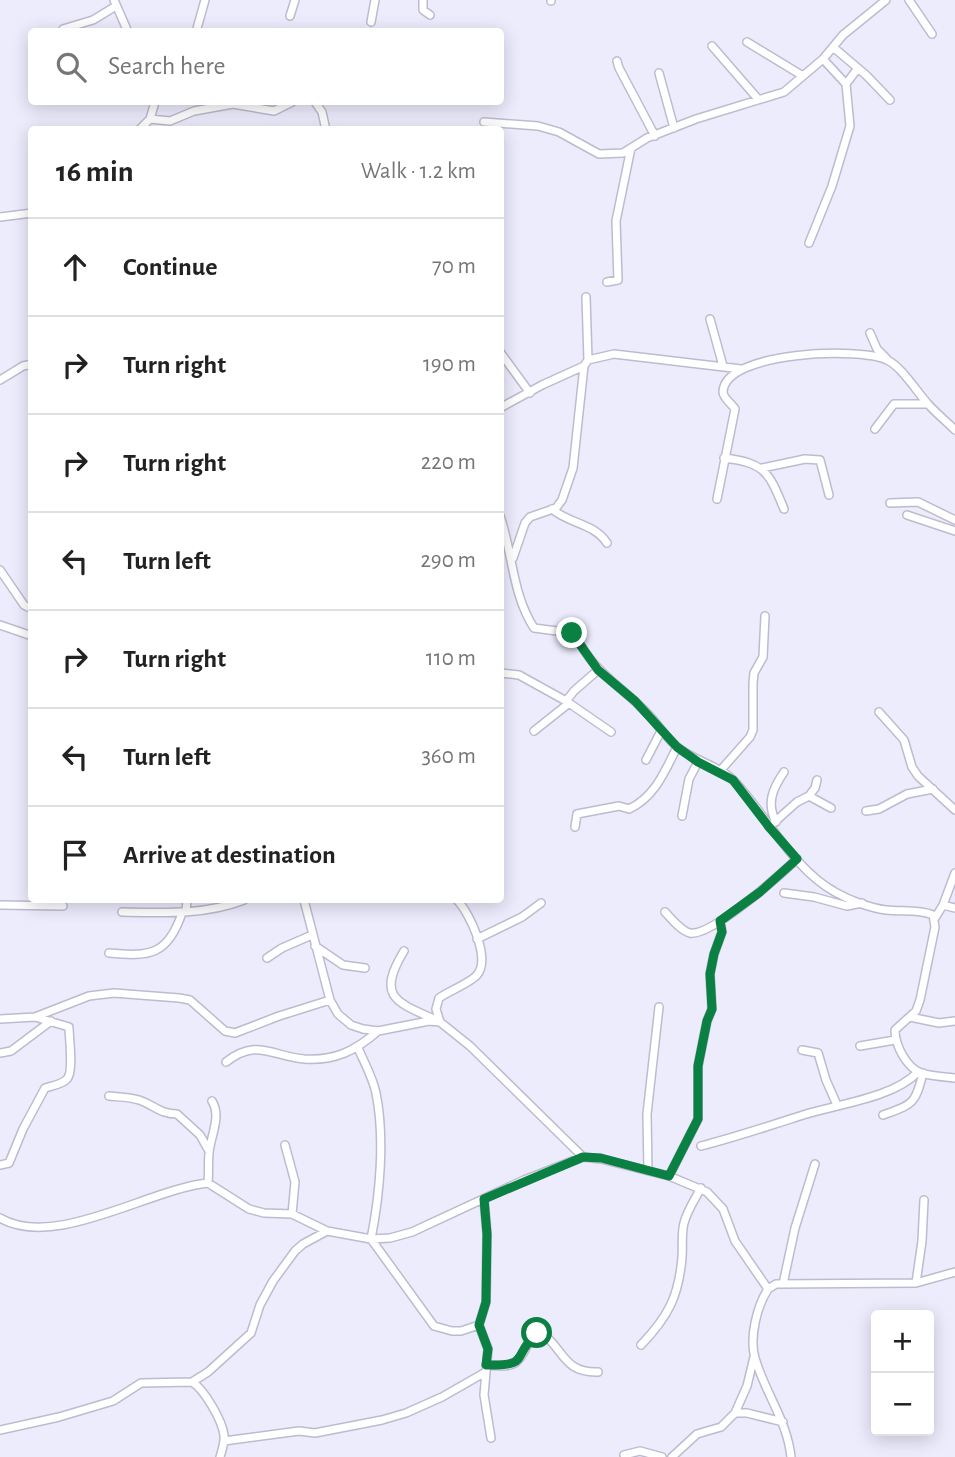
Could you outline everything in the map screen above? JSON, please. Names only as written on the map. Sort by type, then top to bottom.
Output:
[{"type":"street","points":[[197,28],[205,0]]},
{"type":"street","points":[[290,16],[295,0]]},
{"type":"street","points":[[371,22],[375,0]]},
{"type":"street","points":[[423,0],[423,10],[430,15]]},
{"type":"street","points":[[484,122],[538,126],[570,137],[599,154],[614,155],[674,128],[784,92],[823,60],[862,18],[886,0]]},
{"type":"street","points":[[909,0],[932,34]]},
{"type":"street","points":[[67,28],[93,20],[115,2],[126,28]]},
{"type":"street","points":[[747,42],[803,76]]},
{"type":"street","points":[[712,46],[758,99]]},
{"type":"street","points":[[833,47],[890,100]]},
{"type":"street","points":[[809,243],[832,186],[850,126],[846,83],[823,60]]},
{"type":"street","points":[[617,61],[655,136]]},
{"type":"street","points":[[846,83],[858,68]]},
{"type":"street","points":[[659,73],[674,128]]},
{"type":"street","points":[[143,126],[150,119],[154,105]]},
{"type":"street","points":[[150,119],[170,121],[194,111],[227,105]]},
{"type":"street","points":[[239,105],[274,111],[286,105]]},
{"type":"street","points":[[317,105],[325,126]]},
{"type":"street","points":[[607,282],[618,280],[616,221],[631,148]]},
{"type":"street","points":[[0,217],[28,214]]},
{"type":"street","points":[[512,559],[525,523],[530,517],[552,509],[562,500],[573,468],[586,363],[586,297]]},
{"type":"street","points":[[710,319],[723,366]]},
{"type":"street","points":[[870,333],[877,349],[955,430]]},
{"type":"street","points":[[717,499],[735,410],[723,395],[723,391],[729,379],[741,369],[761,361],[834,353],[887,360]]},
{"type":"street","points":[[504,406],[586,363],[614,354],[741,369]]},
{"type":"street","points":[[504,357],[530,393]]},
{"type":"street","points":[[0,380],[28,365]]},
{"type":"street","points":[[875,429],[894,404],[928,404]]},
{"type":"street","points":[[724,458],[753,463],[762,468],[784,509]]},
{"type":"street","points":[[762,468],[806,459],[820,460],[828,495]]},
{"type":"street","points":[[890,503],[913,501],[955,520]]},
{"type":"street","points":[[552,509],[594,529],[607,543]]},
{"type":"street","points":[[908,514],[955,531]]},
{"type":"street","points":[[504,530],[518,595],[534,628],[572,633],[598,670],[635,701],[677,747],[698,762],[733,780],[797,859],[835,892],[884,910],[924,912],[935,918]]},
{"type":"street","points":[[0,570],[28,607]]},
{"type":"street","points":[[504,572],[512,573]]},
{"type":"street","points":[[720,771],[750,737],[754,673],[763,657],[765,616]]},
{"type":"street","points":[[0,625],[28,635]]},
{"type":"street","points":[[534,731],[598,670]]},
{"type":"street","points":[[504,674],[519,676],[567,702],[611,732]]},
{"type":"street","points":[[879,712],[904,740],[912,767],[955,810]]},
{"type":"street","points":[[646,760],[661,731]]},
{"type":"street","points":[[575,827],[577,814],[619,806],[629,809],[637,806],[657,787],[677,747]]},
{"type":"street","points":[[682,816],[689,779],[698,762]]},
{"type":"street","points":[[772,825],[772,796],[776,784],[785,772]]},
{"type":"street","points":[[772,825],[796,802],[808,796],[815,788],[817,780]]},
{"type":"street","points":[[866,811],[878,809],[906,794],[933,789]]},
{"type":"street","points":[[808,796],[831,808]]},
{"type":"street","points":[[665,912],[690,933],[697,932],[720,921],[760,892],[797,859]]},
{"type":"street","points":[[883,1115],[908,1105],[918,1096],[920,1073],[895,1040],[895,1030],[916,1011],[935,918],[955,873]]},
{"type":"street","points":[[784,893],[814,897],[847,906],[862,903]]},
{"type":"street","points":[[109,953],[150,954],[176,932],[186,903]]},
{"type":"street","points":[[122,912],[184,913],[236,903]]},
{"type":"street","points":[[305,903],[330,1000],[351,1025],[378,1031],[429,1021],[440,1022]]},
{"type":"street","points":[[440,1022],[436,1009],[439,998],[473,978],[481,968],[482,956],[474,927],[459,903]]},
{"type":"street","points":[[1,904],[63,906]]},
{"type":"street","points":[[477,939],[522,917],[541,904]]},
{"type":"street","points":[[943,905],[955,908]]},
{"type":"street","points":[[669,1176],[698,1119],[698,1066],[712,1009],[710,974],[722,932],[720,921]]},
{"type":"street","points":[[267,958],[312,934]]},
{"type":"street","points":[[315,946],[343,965],[365,968]]},
{"type":"street","points":[[404,951],[392,970],[390,985],[402,1005],[440,1022],[470,1046],[583,1157]]},
{"type":"street","points":[[35,1017],[89,996],[114,993],[179,998],[190,1000],[225,1031],[235,1033],[330,1000]]},
{"type":"street","points":[[648,1171],[648,1114],[659,1007]]},
{"type":"street","points":[[0,1019],[35,1017],[69,1027],[69,1076],[65,1081],[46,1088],[23,1129],[9,1163],[0,1165]]},
{"type":"street","points":[[910,1017],[939,1023],[955,1021]]},
{"type":"street","points":[[0,1053],[11,1051],[51,1021]]},
{"type":"street","points":[[226,1062],[245,1051],[255,1049],[303,1059],[340,1056],[358,1048],[378,1031]]},
{"type":"street","points":[[860,1046],[895,1040]]},
{"type":"street","points":[[358,1048],[376,1091],[381,1155],[372,1239],[434,1326],[461,1331],[479,1325]]},
{"type":"street","points":[[802,1050],[818,1053],[837,1105]]},
{"type":"street","points":[[701,1146],[886,1091],[920,1073],[955,1078]]},
{"type":"street","points":[[109,1096],[137,1099],[165,1114],[177,1114],[200,1135],[209,1151]]},
{"type":"street","points":[[208,1183],[209,1151],[216,1118],[216,1107],[212,1101]]},
{"type":"street","points":[[285,1145],[295,1182],[292,1214]]},
{"type":"street","points":[[0,1217],[21,1228],[46,1227],[100,1216],[124,1206],[208,1183],[249,1209],[264,1213],[292,1214],[327,1231],[361,1239],[390,1238],[412,1232],[583,1157],[601,1158],[669,1176],[701,1188],[723,1209],[735,1241],[768,1289]]},
{"type":"street","points":[[783,1284],[795,1228],[815,1164]]},
{"type":"street","points":[[641,1345],[659,1326],[676,1296],[684,1224],[701,1188]]},
{"type":"street","points":[[484,1199],[487,1234],[486,1302],[479,1325],[488,1349],[484,1395],[491,1438]]},
{"type":"street","points":[[916,1283],[924,1200]]},
{"type":"street","points":[[0,1430],[113,1401],[141,1383],[191,1382],[208,1372],[251,1334],[260,1305],[278,1274],[303,1244],[327,1231]]},
{"type":"street","points":[[672,1457],[697,1434],[721,1427],[735,1413],[747,1386],[762,1297],[768,1289],[776,1284],[916,1283],[955,1272]]},
{"type":"street","points":[[224,1441],[299,1432],[315,1433],[406,1413],[442,1397],[485,1369],[518,1362],[528,1341],[541,1332],[573,1368],[586,1373],[598,1372]]},
{"type":"street","points":[[754,1356],[783,1423],[791,1457]]},
{"type":"street","points":[[191,1382],[202,1391],[218,1420],[224,1441],[220,1457]]},
{"type":"street","points":[[735,1413],[747,1413],[783,1423]]},
{"type":"street","points":[[624,1455],[640,1451],[662,1457]]},
{"type":"route","points":[[537,1333],[528,1341],[518,1362],[507,1366],[486,1365],[488,1349],[479,1325],[486,1302],[487,1234],[484,1199],[583,1157],[601,1158],[669,1176],[698,1119],[700,1105],[697,1075],[707,1021],[712,1009],[710,974],[722,932],[720,921],[760,892],[797,859],[733,780],[698,762],[677,747],[635,701],[598,670],[576,635],[572,633]]}]
